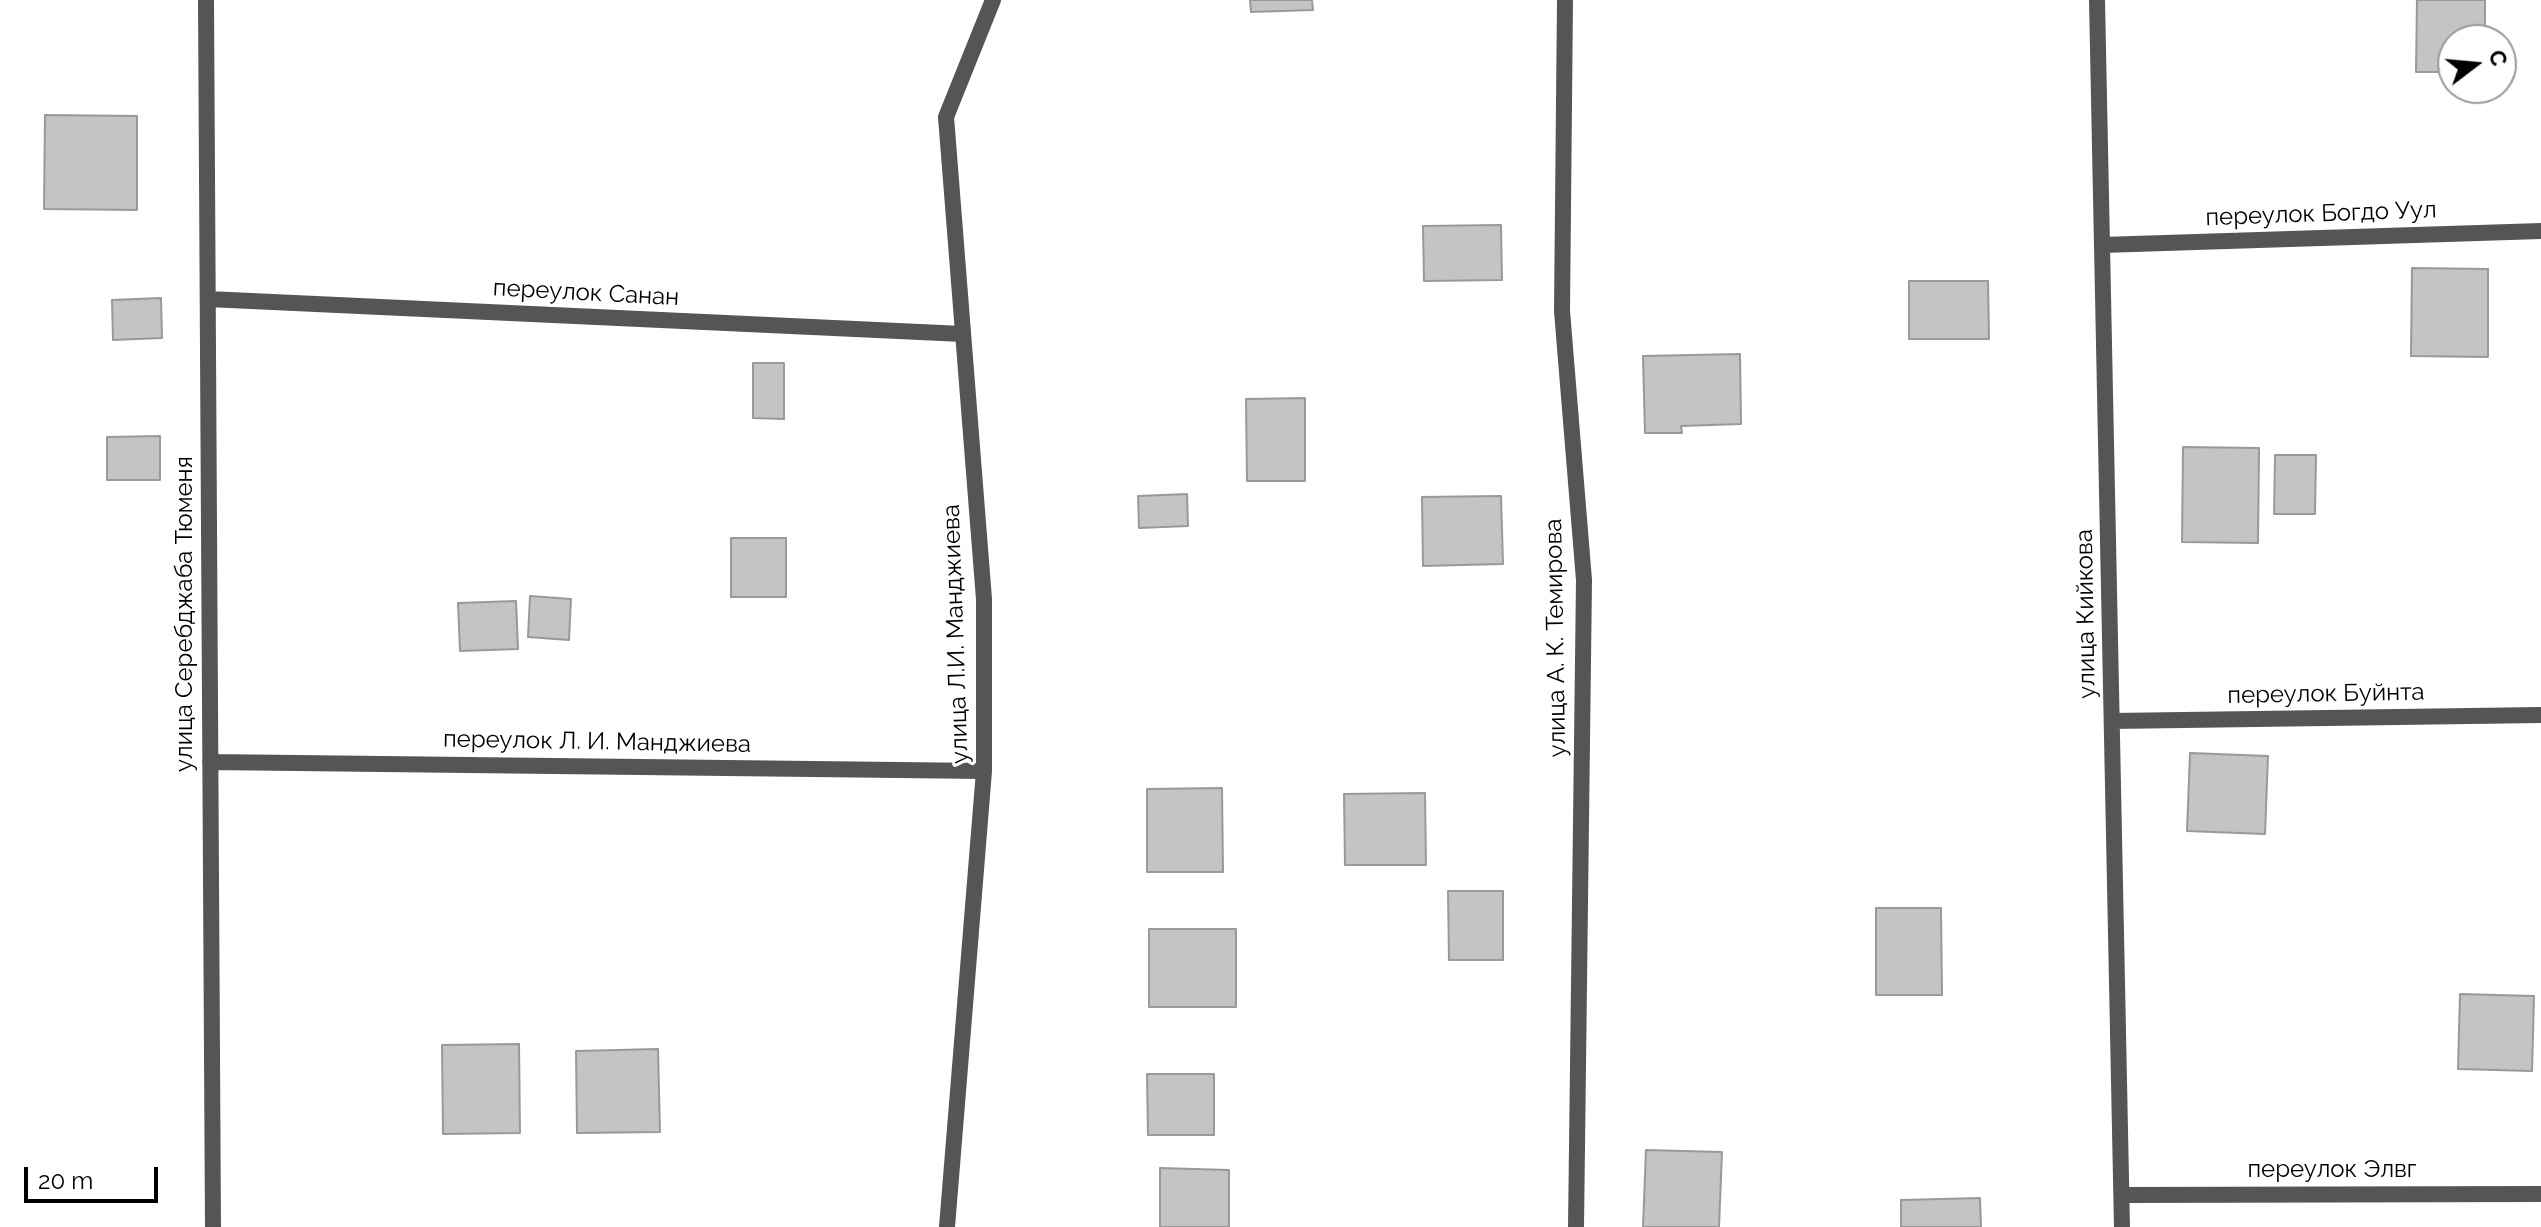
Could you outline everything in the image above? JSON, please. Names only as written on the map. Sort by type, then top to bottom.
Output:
[{"type":"street","name":"улица Серебджаба Тюменя","points":[[206,0],[213,1227]]},
{"type":"street","name":"улица Л.И. Манджиева","points":[[947,1227],[984,771],[984,599],[946,117],[993,0]]},
{"type":"street","name":"улица А. К. Темирова","points":[[1565,0],[1562,311],[1584,580],[1576,1227]]},
{"type":"street","name":"улица Кийкова","points":[[2097,0],[2122,1227]]},
{"type":"street","name":"переулок Богдо Уул","points":[[2102,245],[2541,231]]},
{"type":"street","name":"переулок Санан","points":[[208,299],[963,334]]},
{"type":"street","name":"переулок Буйнта","points":[[2112,721],[2541,715]]},
{"type":"street","name":"переулок Л. И. Манджиева","points":[[210,762],[984,771]]},
{"type":"street","name":"переулок Элвг","points":[[2123,1195],[2541,1194]]},
{"type":"building","points":[[1250,0],[1312,0],[1313,10],[1251,12]]},
{"type":"building","points":[[2417,0],[2485,0],[2485,24],[2437,24],[2437,72],[2416,72]]},
{"type":"building","points":[[45,115],[137,116],[137,210],[44,209]]},
{"type":"building","points":[[1501,225],[1502,280],[1424,281],[1423,226]]},
{"type":"building","points":[[2412,268],[2488,269],[2488,357],[2411,356]]},
{"type":"building","points":[[1909,281],[1988,281],[1989,339],[1909,339]]},
{"type":"building","points":[[161,298],[162,338],[113,340],[112,300]]},
{"type":"building","points":[[1740,354],[1741,424],[1681,426],[1682,433],[1645,433],[1643,356]]},
{"type":"building","points":[[753,363],[784,363],[784,419],[753,418]]},
{"type":"building","points":[[1305,398],[1305,481],[1247,481],[1246,399]]},
{"type":"building","points":[[160,436],[160,480],[107,480],[107,437]]},
{"type":"building","points":[[2183,447],[2259,448],[2258,543],[2182,542]]},
{"type":"building","points":[[2275,455],[2316,455],[2315,514],[2274,514]]},
{"type":"building","points":[[1187,494],[1188,526],[1139,528],[1138,496]]},
{"type":"building","points":[[1501,496],[1503,564],[1423,566],[1422,497]]},
{"type":"building","points":[[731,538],[786,538],[786,597],[731,597]]},
{"type":"building","points":[[530,596],[571,599],[569,640],[528,637]]},
{"type":"building","points":[[516,601],[518,649],[460,651],[458,603]]},
{"type":"building","points":[[2190,753],[2268,756],[2265,834],[2187,831]]},
{"type":"building","points":[[1222,788],[1223,872],[1147,872],[1147,789]]},
{"type":"building","points":[[1425,793],[1426,865],[1345,865],[1344,794]]},
{"type":"building","points":[[1448,891],[1503,891],[1503,960],[1449,960]]},
{"type":"building","points":[[1876,908],[1941,908],[1942,995],[1876,995]]},
{"type":"building","points":[[1149,929],[1236,929],[1236,1007],[1149,1007]]},
{"type":"building","points":[[2460,994],[2534,996],[2532,1071],[2458,1069]]},
{"type":"building","points":[[519,1044],[520,1133],[443,1134],[442,1045]]},
{"type":"building","points":[[658,1049],[660,1132],[577,1133],[576,1051]]},
{"type":"building","points":[[1147,1074],[1214,1074],[1214,1135],[1148,1135]]},
{"type":"building","points":[[1646,1150],[1722,1152],[1719,1227],[1643,1227]]},
{"type":"building","points":[[1160,1168],[1229,1170],[1229,1227],[1160,1227]]},
{"type":"building","points":[[1980,1198],[1981,1227],[1901,1227],[1901,1200]]}]
